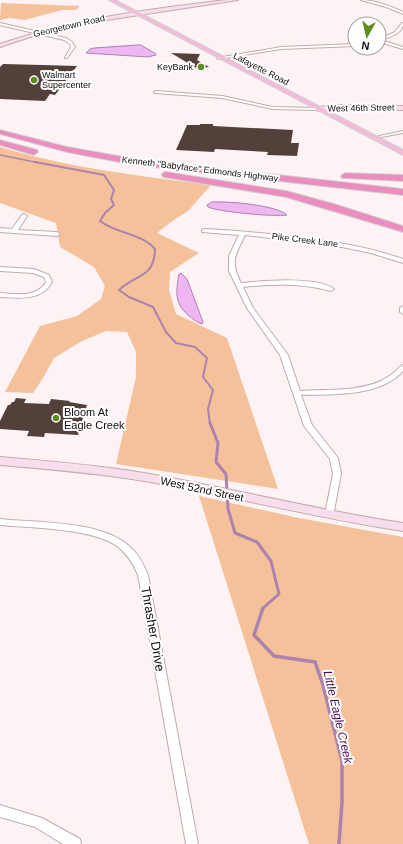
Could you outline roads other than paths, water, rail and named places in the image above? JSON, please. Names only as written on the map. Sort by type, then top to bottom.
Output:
[{"type":"highway","name":"Kenneth \"Babyface\" Edmonds Highway","points":[[0,132],[39,143],[91,154],[161,165],[403,192]]},
{"type":"highway","points":[[0,142],[41,153]]},
{"type":"highway","points":[[91,154],[225,169],[403,178]]},
{"type":"highway","name":"Kenneth \"Babyface\" Edmonds Highway","points":[[123,169],[403,199]]},
{"type":"highway","points":[[161,174],[285,194],[332,206],[403,230]]},
{"type":"main road","name":"Lafayette Road","points":[[111,0],[136,11]]},
{"type":"main road","name":"Lafayette Road","points":[[118,0],[318,109],[403,153]]},
{"type":"main road","points":[[209,2],[222,0]]},
{"type":"main road","points":[[209,2],[236,0]]},
{"type":"main road","name":"Georgetown Road","points":[[0,43],[38,32],[136,11],[209,2]]},
{"type":"main road","name":"Georgetown Road","points":[[0,46],[38,32]]},
{"type":"main road","name":"Lafayette Road","points":[[222,57],[403,147]]},
{"type":"main road","name":"West 46th Street","points":[[318,109],[403,108]]},
{"type":"main road","name":"West 52nd Street","points":[[0,461],[86,469],[139,476],[403,527]]},
{"type":"street","points":[[363,0],[390,7],[403,13]]},
{"type":"street","points":[[0,24],[59,37],[71,42],[73,48],[66,56]]},
{"type":"street","points":[[387,37],[396,33],[403,24]]},
{"type":"street","points":[[387,43],[403,48]]},
{"type":"street","points":[[222,57],[281,48],[347,45]]},
{"type":"street","points":[[156,92],[222,97],[273,108],[318,109]]},
{"type":"street","points":[[381,136],[403,132]]},
{"type":"street","points":[[14,231],[24,216]]},
{"type":"street","points":[[0,230],[57,234]]},
{"type":"street","name":"Pike Creek Lane","points":[[204,231],[243,233],[342,245],[371,251],[403,261]]},
{"type":"street","points":[[243,233],[233,254],[231,262],[232,270],[250,308],[281,350],[308,426],[331,453],[335,462],[337,474],[330,514]]},
{"type":"street","points":[[0,269],[40,272],[48,277],[49,282],[42,291],[32,294],[20,296],[0,295]]},
{"type":"street","points":[[239,285],[289,281],[315,284],[331,289]]},
{"type":"street","points":[[297,393],[352,390],[369,387],[393,378],[403,367]]},
{"type":"street","name":"Thrasher Drive","points":[[0,522],[91,531],[115,540],[126,547],[137,560],[143,575],[192,844]]},
{"type":"street","points":[[0,811],[38,822],[75,844]]},
{"type":"waterway","name":"Little Eagle Creek","points":[[0,155],[35,162]]},
{"type":"waterway","name":"Little Eagle Creek","points":[[35,162],[104,175],[114,190],[111,199],[114,205],[105,213],[100,221],[114,229],[143,240],[155,249],[154,259],[148,271],[119,290],[129,297],[153,307],[166,332],[176,343],[195,347],[207,358],[203,377],[213,390],[208,409],[210,424]]},
{"type":"waterway","name":"Little Eagle Creek","points":[[35,162],[40,163]]},
{"type":"waterway","name":"Little Eagle Creek","points":[[210,423],[218,443],[216,462],[226,474],[228,509],[235,533],[257,542],[271,561],[279,594],[263,608]]},
{"type":"waterway","name":"Little Eagle Creek","points":[[263,608],[254,635],[274,656],[315,662],[323,685],[342,761],[342,802],[339,844]]},
{"type":"place","name":"KeyBank","points":[[201,67]]},
{"type":"place","name":"Walmart Supercenter","points":[[34,80]]},
{"type":"place","name":"Bloom At Eagle Creek","points":[[56,418]]}]
